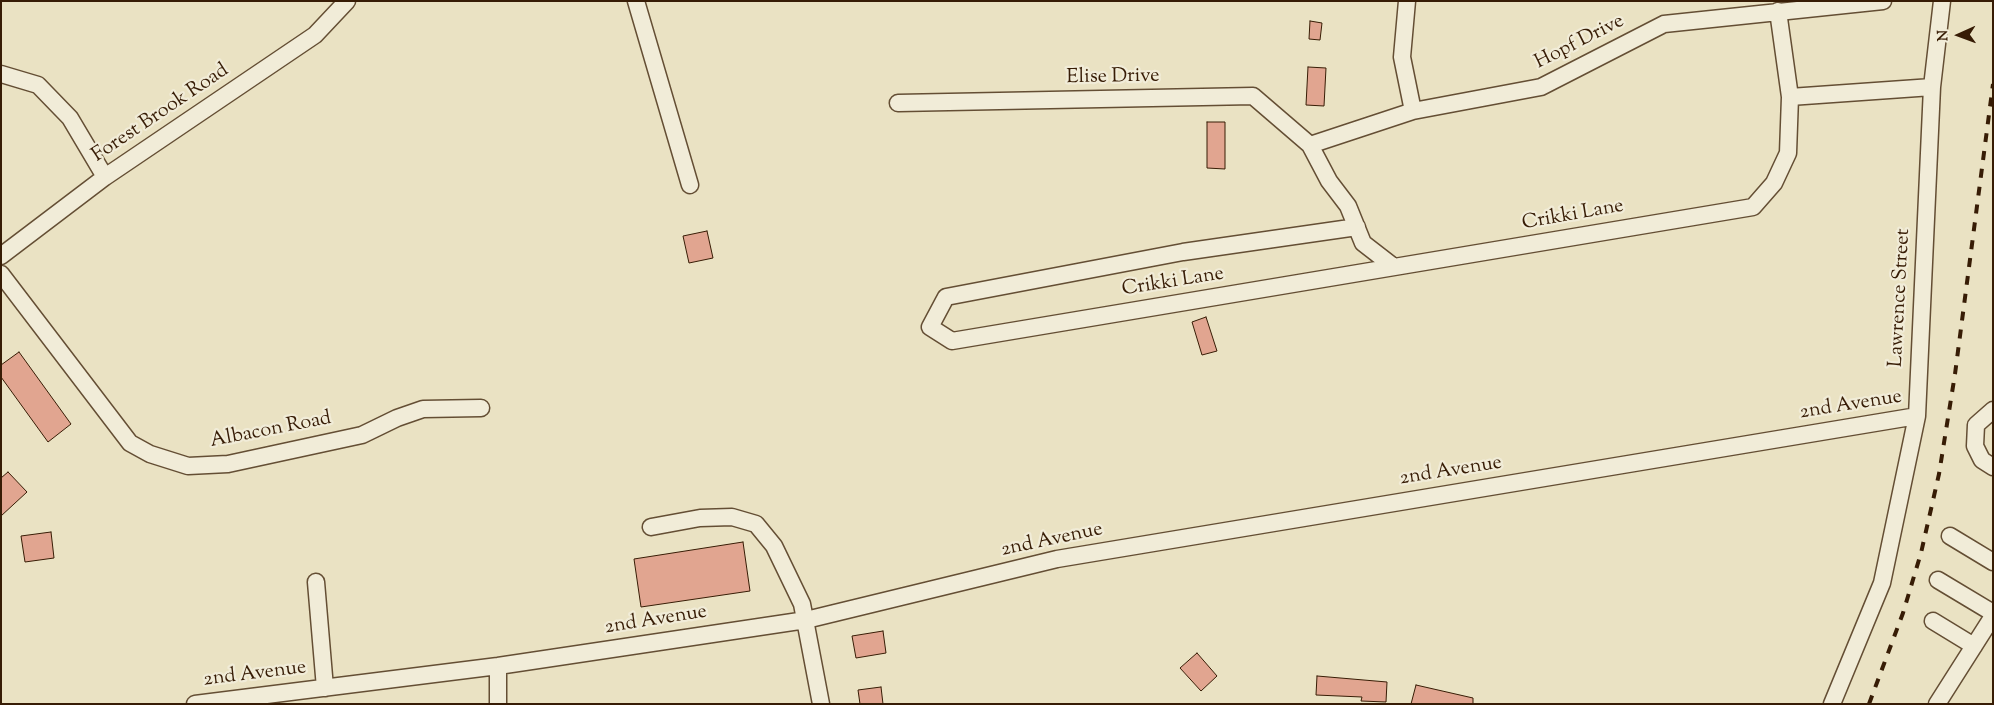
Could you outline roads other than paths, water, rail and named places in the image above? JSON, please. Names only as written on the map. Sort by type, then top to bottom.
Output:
[{"type":"street","points":[[636,1],[690,185]]},
{"type":"street","points":[[1310,145],[1413,111],[1402,57],[1407,1]]},
{"type":"street","name":"Hopf Drive","points":[[1413,111],[1541,87],[1664,24],[1883,1]]},
{"type":"street","name":"Lawrence Street","points":[[1832,704],[1882,582],[1917,416],[1932,87],[1942,1]]},
{"type":"street","name":"Forest Brook Road","points":[[1,256],[105,177],[316,35],[345,3]]},
{"type":"street","name":"Crikki Lane","points":[[1357,228],[1182,252],[946,297],[930,327],[952,341],[1753,207],[1774,183],[1788,152],[1790,97],[1778,11]]},
{"type":"street","points":[[1,74],[38,85],[70,118],[105,177]]},
{"type":"street","points":[[1790,97],[1932,87]]},
{"type":"street","name":"Elise Drive","points":[[898,103],[1253,96],[1310,145],[1329,181],[1348,206],[1363,243],[1394,267]]},
{"type":"street","name":"Albacon Road","points":[[1,274],[130,443],[150,454],[188,466],[228,464],[362,435],[397,418],[423,409],[481,408]]},
{"type":"street","points":[[1993,410],[1976,424],[1975,446],[1982,460],[1993,467]]},
{"type":"street","name":"2nd Avenue","points":[[195,704],[498,666],[806,620],[1057,559],[1917,416]]},
{"type":"street","points":[[651,527],[700,518],[732,517],[756,524],[774,546],[802,604],[821,704]]},
{"type":"street","points":[[1950,536],[1993,562]]},
{"type":"street","points":[[1937,704],[1993,615],[1938,580]]},
{"type":"street","points":[[316,582],[325,688]]},
{"type":"street","points":[[1933,621],[1974,646]]},
{"type":"street","points":[[498,666],[498,704]]},
{"type":"railway","points":[[1869,704],[1903,613],[1921,553],[1939,474],[1955,374],[1993,84]]}]
